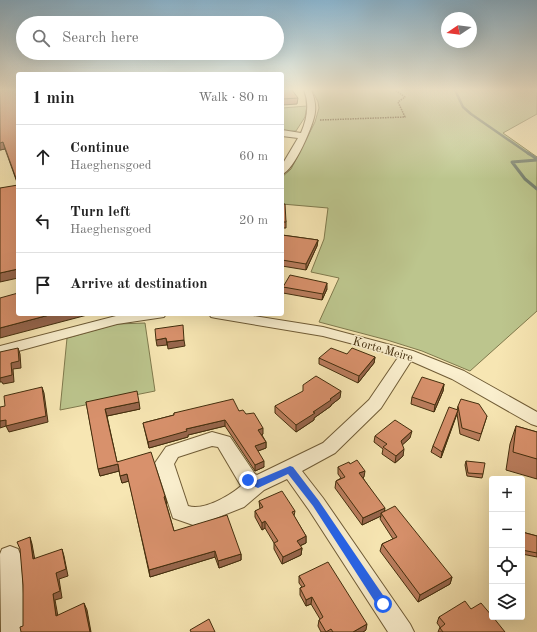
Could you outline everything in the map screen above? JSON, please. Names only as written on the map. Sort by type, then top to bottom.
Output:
[{"type":"street","points":[[284,169],[303,136],[309,120]]},
{"type":"street","points":[[284,134],[303,136]]},
{"type":"street","points":[[0,351],[116,320],[145,316]]},
{"type":"street","name":"Korte Meire","points":[[237,316],[323,332],[408,354],[458,375],[537,420]]},
{"type":"street","points":[[258,484],[248,480],[224,442],[212,439],[172,452],[164,463],[180,512],[196,517],[238,501],[258,484],[329,448],[375,404],[408,354]]},
{"type":"street","points":[[290,469],[316,504],[402,632]]},
{"type":"street","points":[[10,556],[13,632]]},
{"type":"path","points":[[309,120],[325,119]]},
{"type":"green space","points":[[284,119],[303,119],[296,131],[284,132]]},
{"type":"green space","points":[[316,119],[527,119],[503,133],[537,157],[537,311],[470,371],[422,351],[319,322],[339,278],[311,272],[324,239],[328,208],[284,204],[284,175],[291,169]]},
{"type":"green space","points":[[145,323],[155,391],[60,410],[67,338],[117,324]]},
{"type":"building","points":[[0,119],[16,119],[16,178],[3,142],[0,143]]},
{"type":"building","points":[[16,185],[16,269],[0,273],[0,188]]},
{"type":"building","points":[[284,204],[285,204],[286,222],[284,222]]},
{"type":"building","points":[[284,235],[318,240],[306,264],[284,260]]},
{"type":"building","points":[[290,275],[327,283],[323,294],[284,287]]},
{"type":"building","points":[[16,294],[16,316],[45,316],[0,328],[0,298]]},
{"type":"building","points":[[183,325],[184,340],[167,342],[166,338],[156,340],[155,329]]},
{"type":"building","points":[[18,348],[19,361],[11,363],[12,375],[0,378],[0,352]]},
{"type":"building","points":[[331,348],[347,354],[352,348],[375,357],[359,376],[319,358]]},
{"type":"building","points":[[316,376],[341,391],[313,412],[315,413],[296,425],[275,406],[303,391],[303,385]]},
{"type":"building","points":[[422,377],[444,384],[435,405],[412,397]]},
{"type":"building","points":[[42,387],[46,416],[6,426],[6,420],[0,421],[0,407],[5,406],[4,396]]},
{"type":"building","points":[[137,391],[139,402],[105,409],[117,462],[151,452],[174,531],[227,515],[241,554],[218,561],[215,551],[149,570],[127,474],[120,476],[118,464],[98,469],[86,402]]},
{"type":"building","points":[[233,399],[239,411],[243,410],[246,414],[254,413],[263,428],[258,430],[266,442],[255,446],[264,461],[255,465],[225,420],[186,429],[187,431],[148,442],[143,423],[174,415],[174,413]]},
{"type":"building","points":[[461,399],[479,404],[487,416],[481,434],[462,428],[458,406]]},
{"type":"building","points":[[449,407],[458,410],[442,452],[433,446]]},
{"type":"building","points":[[395,420],[412,431],[401,441],[404,449],[396,456],[383,447],[387,444],[375,436]]},
{"type":"building","points":[[516,426],[537,432],[537,459],[513,452]]},
{"type":"building","points":[[357,460],[365,471],[359,473],[385,508],[363,518],[336,481],[345,477],[338,467],[349,462],[350,464]]},
{"type":"building","points":[[466,461],[485,463],[483,474],[468,473]]},
{"type":"building","points":[[282,491],[295,511],[292,512],[306,536],[297,541],[302,548],[283,557],[274,543],[278,541],[265,521],[262,523],[255,511],[263,507],[259,501]]},
{"type":"building","points":[[395,506],[452,577],[420,595],[382,544],[397,537],[381,513]]},
{"type":"building","points":[[525,533],[537,536],[537,553],[525,551]]},
{"type":"building","points":[[30,537],[33,559],[62,549],[66,569],[56,573],[60,591],[53,594],[56,616],[84,603],[90,632],[21,632],[20,627],[23,626],[23,585],[20,549],[17,542]]},
{"type":"building","points":[[328,562],[367,624],[353,632],[333,632],[331,629],[326,632],[319,620],[323,617],[312,597],[306,600],[300,588],[305,586],[299,576]]},
{"type":"building","points":[[465,601],[471,609],[481,603],[489,612],[489,620],[495,620],[505,632],[443,632],[440,628],[445,624],[439,617]]},
{"type":"building","points":[[209,619],[215,632],[191,632],[190,630]]},
{"type":"waterway","points":[[479,119],[529,154]]},
{"type":"waterway","points":[[528,153],[537,159]]},
{"type":"waterway","points":[[537,160],[512,162],[525,179],[537,189]]},
{"type":"route","points":[[248,480],[258,484],[290,469],[316,504],[383,604]]}]
